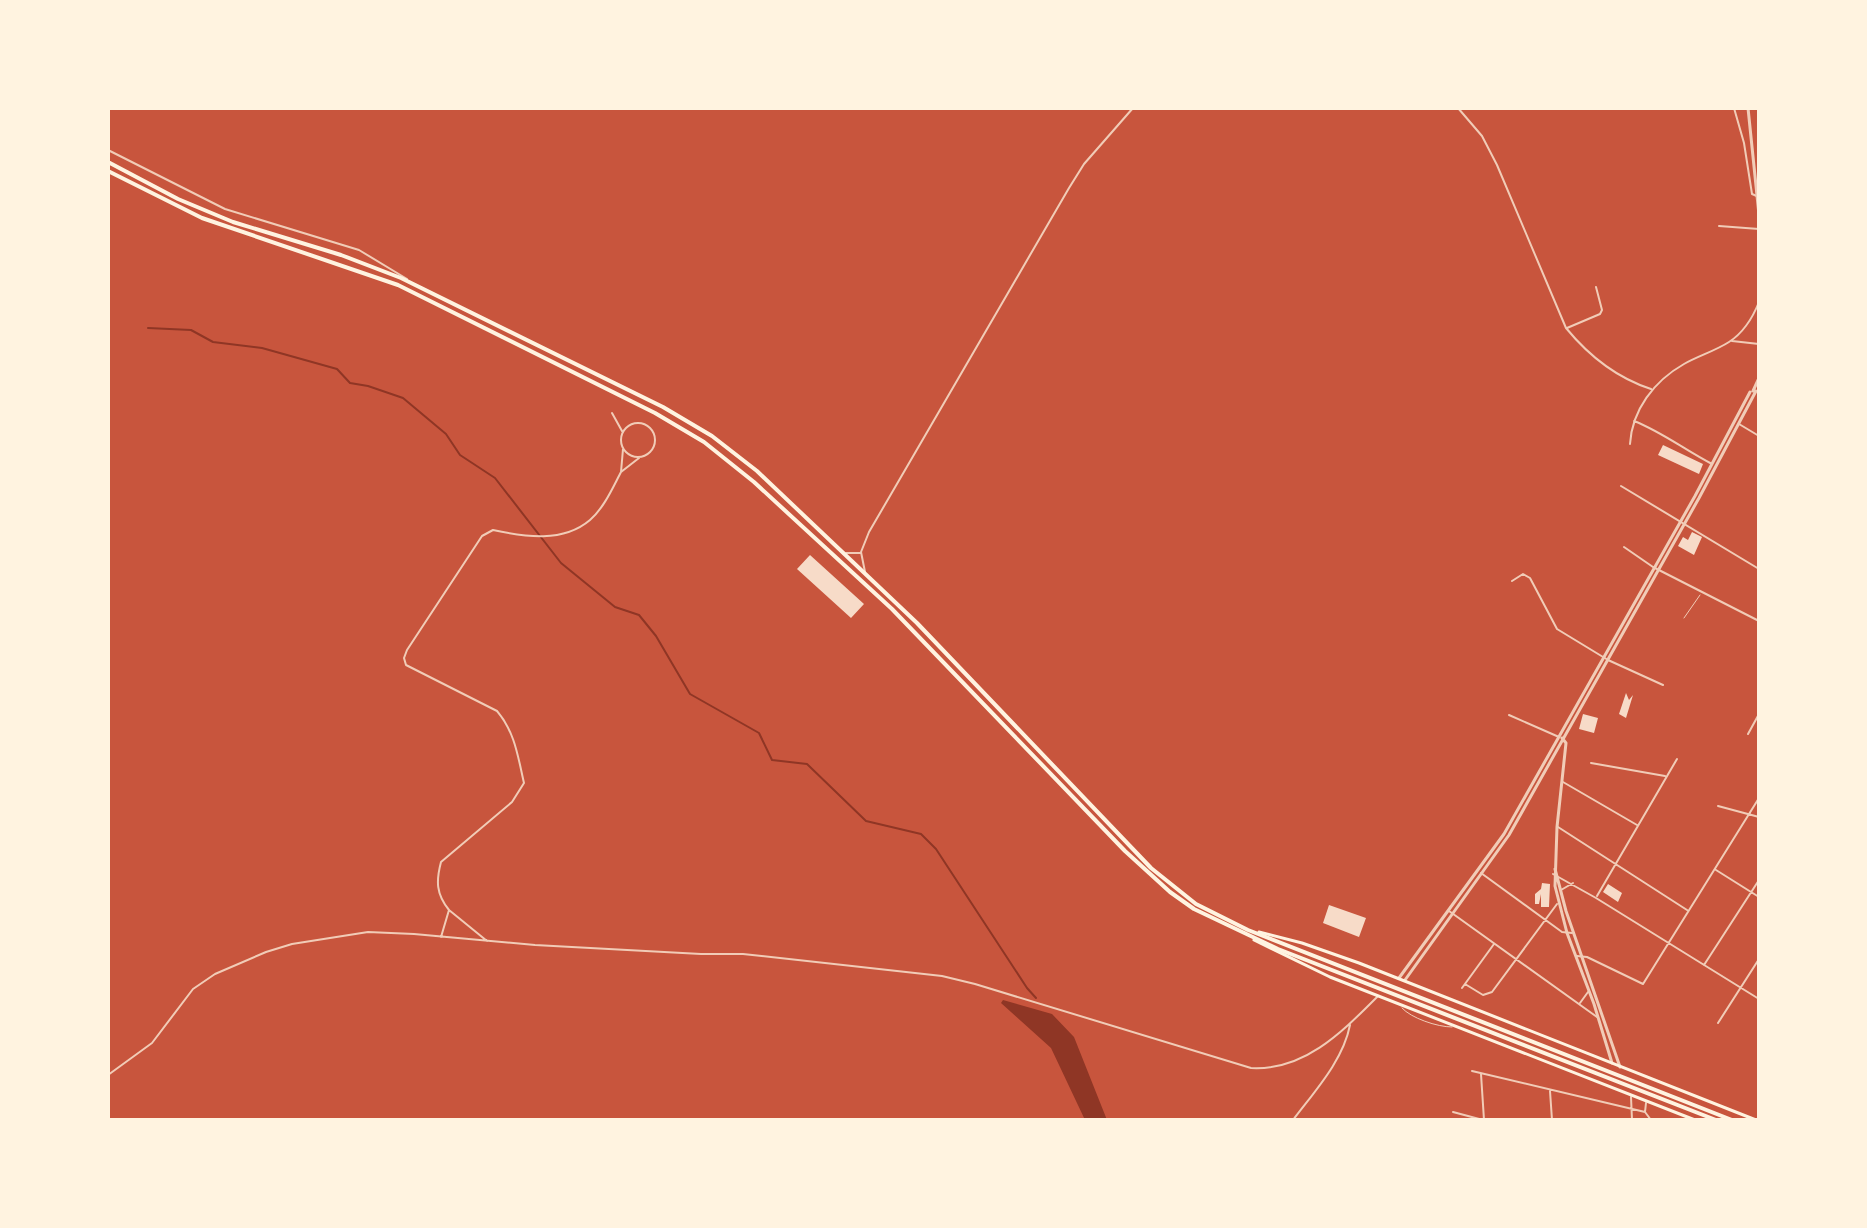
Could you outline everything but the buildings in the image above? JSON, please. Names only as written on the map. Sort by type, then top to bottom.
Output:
[{"type":"highway","points":[[108,162],[178,199],[233,222],[341,255],[429,291],[690,422],[757,471],[843,552],[917,623],[1151,868],[1196,904],[1247,933],[1732,1120]]},
{"type":"highway","points":[[108,171],[202,218],[371,275],[446,307],[655,413],[704,442],[754,482],[892,609],[1146,872],[1194,909],[1716,1120]]},
{"type":"main road","points":[[1247,933],[1321,949],[1756,1120]]},
{"type":"main road","points":[[1247,933],[1298,963],[1695,1120]]},
{"type":"street","points":[[865,573],[861,552],[869,532],[1069,188],[1084,164],[1133,108]]},
{"type":"street","points":[[1458,108],[1482,136],[1497,165],[1566,328],[1581,345],[1623,379],[1651,389]]},
{"type":"street","points":[[1734,108],[1744,143],[1752,194],[1758,197]]},
{"type":"street","points":[[1748,108],[1759,215]]},
{"type":"street","points":[[108,150],[225,209],[359,250],[429,291]]},
{"type":"street","points":[[1719,226],[1759,229]]},
{"type":"street","points":[[1566,328],[1600,314],[1602,310],[1596,287]]},
{"type":"street","points":[[1630,444],[1634,421],[1651,389],[1684,364],[1731,341],[1747,324],[1759,302]]},
{"type":"street","points":[[1731,341],[1759,344]]},
{"type":"street","points":[[1399,978],[1448,910],[1509,835],[1653,567],[1697,497],[1759,378]]},
{"type":"street","points":[[612,413],[623,433],[621,472]]},
{"type":"street","points":[[1634,421],[1659,431],[1673,443],[1714,465]]},
{"type":"street","points":[[488,942],[449,910],[437,888],[441,862],[512,802],[524,783],[515,742],[507,723],[497,711],[406,665],[404,658],[482,536],[493,530],[536,537],[565,533],[591,520],[621,472],[654,445],[655,439],[650,429],[634,423],[623,433]]},
{"type":"street","points":[[1737,423],[1759,436]]},
{"type":"street","points":[[623,447],[630,454],[641,456]]},
{"type":"street","points":[[1621,486],[1759,569]]},
{"type":"street","points":[[1606,658],[1631,621],[1682,523]]},
{"type":"street","points":[[1624,547],[1653,567],[1759,621]]},
{"type":"street","points":[[843,552],[861,552]]},
{"type":"street","points":[[1512,581],[1523,574],[1530,578],[1557,629],[1606,658],[1663,685]]},
{"type":"street","points":[[1625,618],[1631,621]]},
{"type":"street","points":[[1748,734],[1759,714]]},
{"type":"street","points":[[1509,715],[1566,743],[1554,866],[1558,903],[1612,1063]]},
{"type":"street","points":[[1596,898],[1677,759]]},
{"type":"street","points":[[1591,763],[1667,776]]},
{"type":"street","points":[[1562,782],[1639,826]]},
{"type":"street","points":[[1576,956],[1582,956],[1640,985],[1759,798]]},
{"type":"street","points":[[1718,806],[1759,817]]},
{"type":"street","points":[[1557,827],[1688,910]]},
{"type":"street","points":[[1715,869],[1759,897]]},
{"type":"street","points":[[1405,980],[1480,872]]},
{"type":"street","points":[[1480,872],[1545,920],[1567,933],[1574,933]]},
{"type":"street","points":[[1555,875],[1573,883],[1759,999]]},
{"type":"street","points":[[1555,875],[1620,1067]]},
{"type":"street","points":[[1704,965],[1759,880]]},
{"type":"street","points":[[1561,890],[1573,883]]},
{"type":"street","points":[[1465,984],[1483,995],[1490,995],[1558,903]]},
{"type":"street","points":[[441,937],[449,910]]},
{"type":"street","points":[[1448,910],[1578,1005],[1598,1017],[1604,1017]]},
{"type":"street","points":[[108,1075],[152,1043],[200,984],[244,961],[292,944],[351,933],[743,954],[942,976],[1251,1068],[1278,1066],[1310,1055],[1351,1024],[1379,995]]},
{"type":"street","points":[[1462,988],[1494,944]]},
{"type":"street","points":[[1718,1023],[1759,959]]},
{"type":"street","points":[[1578,1005],[1589,991]]},
{"type":"street","points":[[1293,1120],[1326,1077],[1348,1037],[1351,1024]]},
{"type":"street","points":[[1472,1071],[1631,1108],[1645,1112],[1651,1120]]},
{"type":"street","points":[[1453,1112],[1484,1120],[1481,1073]]},
{"type":"street","points":[[1550,1089],[1552,1120]]},
{"type":"street","points":[[1630,1096],[1632,1120]]},
{"type":"street","points":[[1645,1112],[1646,1101]]},
{"type":"lane","points":[[1684,618],[1701,593]]},
{"type":"shaded area","points":[[1003,1000],[1052,1014],[1074,1037],[1107,1120],[1085,1120],[1051,1048],[1001,1003]]},
{"type":"waterway","points":[[148,328],[191,330],[213,342],[262,348],[337,369],[350,383],[403,398],[446,434],[460,455],[495,478],[561,563],[615,607],[639,615],[656,636],[690,694],[759,733],[772,760],[807,764],[866,821],[921,834],[936,849],[1036,998]]}]
